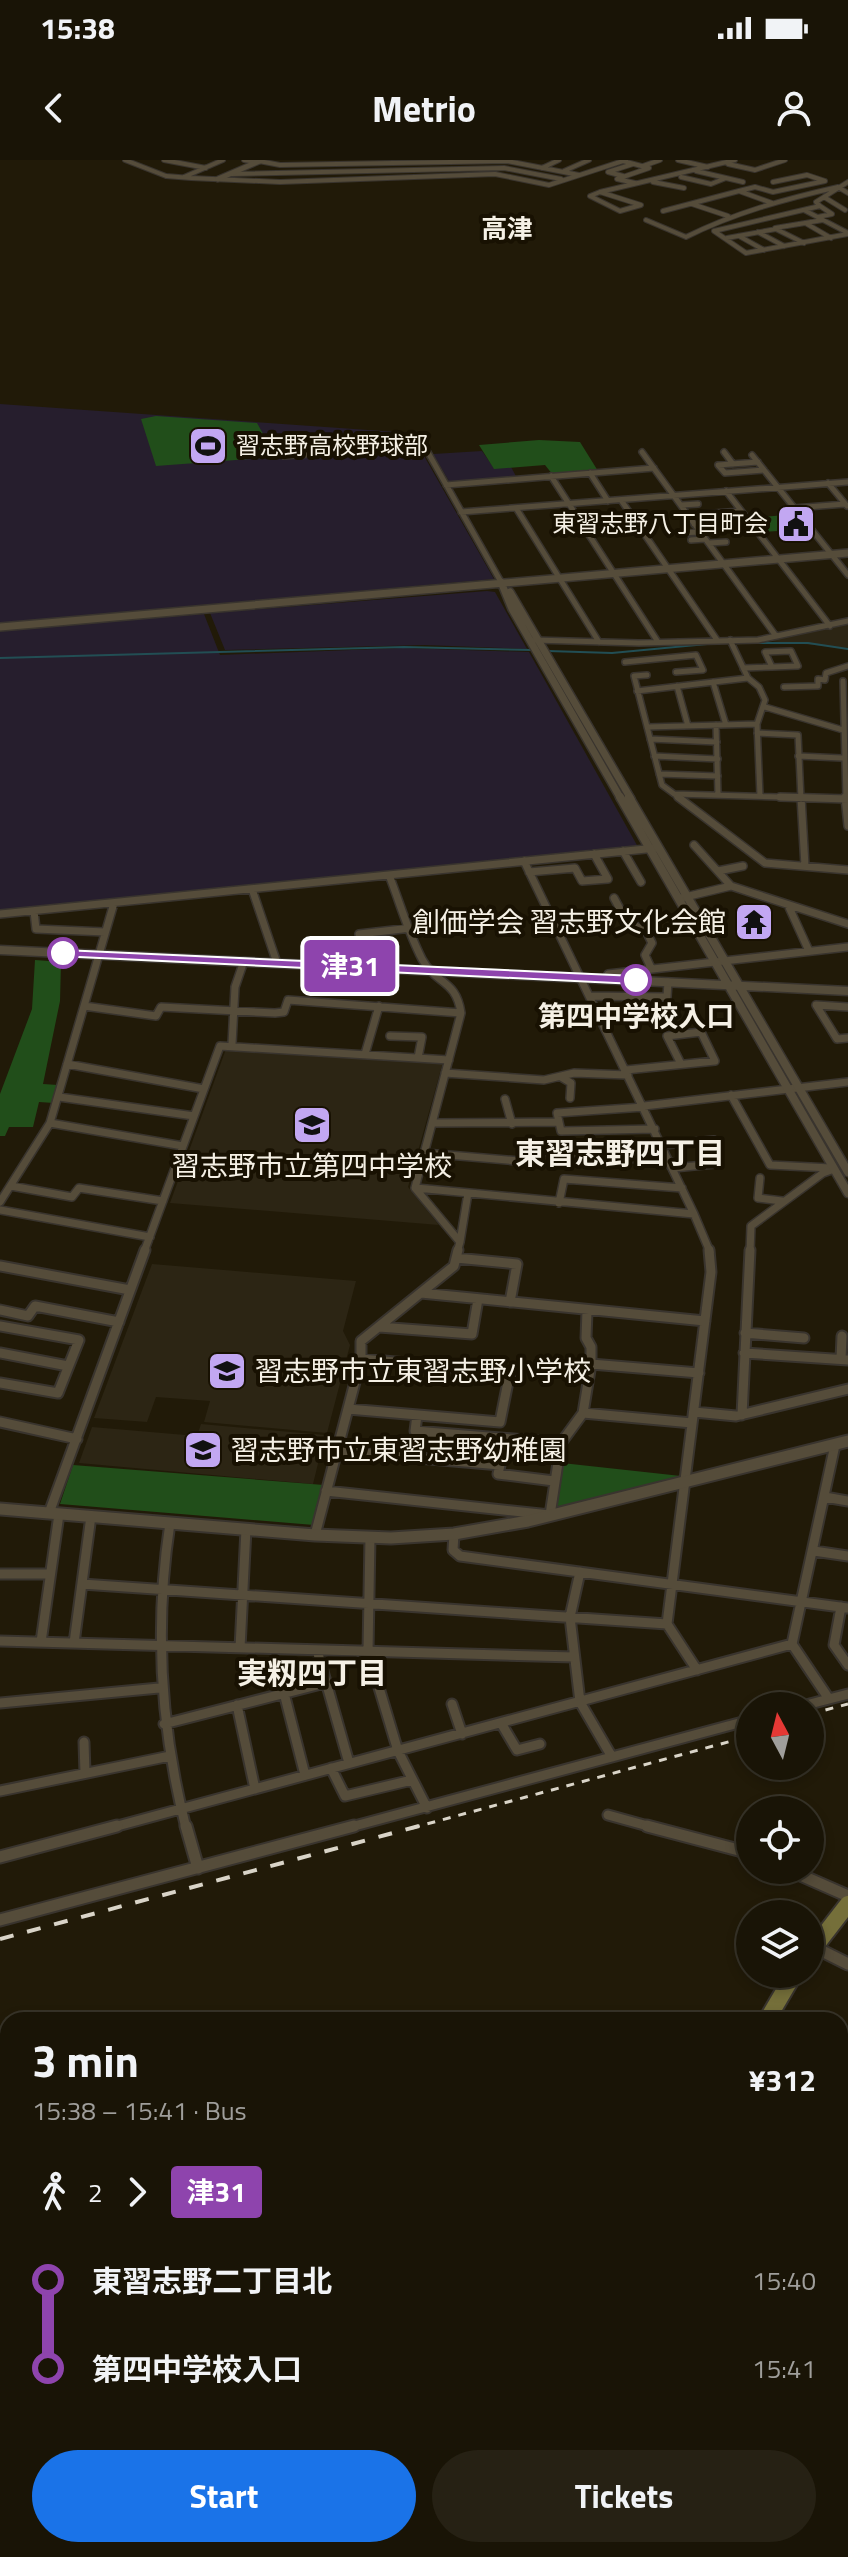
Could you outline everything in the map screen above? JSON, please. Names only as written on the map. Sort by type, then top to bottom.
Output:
[{"type":"main road","points":[[824,1935],[848,1904]]},
{"type":"main road","points":[[772,2012],[786,1988]]},
{"type":"street","points":[[125,160],[183,178],[323,180],[495,174],[549,185],[624,161]]},
{"type":"street","points":[[164,160],[206,168]]},
{"type":"street","points":[[192,160],[215,164]]},
{"type":"street","points":[[183,178],[223,160]]},
{"type":"street","points":[[244,160],[280,165],[501,160],[580,175]]},
{"type":"street","points":[[264,173],[292,160]]},
{"type":"street","points":[[548,160],[558,161]]},
{"type":"street","points":[[562,171],[589,160]]},
{"type":"street","points":[[614,160],[649,168],[617,179],[639,184]]},
{"type":"street","points":[[642,166],[660,160]]},
{"type":"street","points":[[678,160],[709,167]]},
{"type":"street","points":[[600,192],[641,205],[620,211],[590,196],[600,192],[735,160]]},
{"type":"street","points":[[724,163],[755,170],[785,160]]},
{"type":"street","points":[[218,179],[259,161]]},
{"type":"street","points":[[409,161],[415,177]]},
{"type":"street","points":[[469,176],[474,161]]},
{"type":"street","points":[[517,178],[558,161]]},
{"type":"street","points":[[348,162],[350,171]]},
{"type":"street","points":[[145,166],[152,163]]},
{"type":"street","points":[[624,176],[608,172],[633,164]]},
{"type":"street","points":[[231,174],[504,168],[564,180]]},
{"type":"street","points":[[695,171],[743,182]]},
{"type":"street","points":[[321,172],[323,180]]},
{"type":"street","points":[[773,182],[807,175],[844,184]]},
{"type":"street","points":[[676,176],[711,184],[726,178]]},
{"type":"street","points":[[665,178],[694,184]]},
{"type":"street","points":[[663,211],[755,187],[773,192],[825,181]]},
{"type":"street","points":[[652,182],[684,188]]},
{"type":"street","points":[[844,184],[848,196]]},
{"type":"street","points":[[727,238],[714,231],[804,210],[818,204],[844,184]]},
{"type":"street","points":[[646,220],[686,237],[728,216],[760,205],[844,184]]},
{"type":"street","points":[[739,191],[772,203]]},
{"type":"street","points":[[824,197],[845,210]]},
{"type":"street","points":[[691,204],[728,216]]},
{"type":"street","points":[[760,205],[779,211],[818,204],[832,214],[817,217]]},
{"type":"street","points":[[804,210],[848,234]]},
{"type":"street","points":[[789,213],[831,238]]},
{"type":"street","points":[[775,217],[793,226]]},
{"type":"street","points":[[760,220],[804,243]]},
{"type":"street","points":[[823,220],[722,239],[746,253],[848,234]]},
{"type":"street","points":[[745,224],[785,247]]},
{"type":"street","points":[[730,227],[764,250]]},
{"type":"street","points":[[418,434],[501,582],[529,640],[848,1193]]},
{"type":"street","points":[[284,456],[424,445]]},
{"type":"street","points":[[642,452],[776,636]]},
{"type":"street","points":[[724,452],[733,464]]},
{"type":"street","points":[[752,455],[848,575]]},
{"type":"street","points":[[758,462],[718,465],[725,473],[764,470]]},
{"type":"street","points":[[446,485],[654,468]]},
{"type":"street","points":[[590,473],[608,501]]},
{"type":"street","points":[[551,476],[658,642]]},
{"type":"street","points":[[461,512],[848,482]]},
{"type":"street","points":[[828,483],[846,505]]},
{"type":"street","points":[[726,491],[830,626]]},
{"type":"street","points":[[621,500],[717,640]]},
{"type":"street","points":[[681,505],[698,504]]},
{"type":"street","points":[[794,508],[846,505]]},
{"type":"street","points":[[516,508],[599,642]]},
{"type":"street","points":[[688,515],[741,511]]},
{"type":"street","points":[[614,521],[634,519]]},
{"type":"street","points":[[694,524],[747,519]]},
{"type":"street","points":[[626,530],[641,529]]},
{"type":"street","points":[[679,533],[700,532]]},
{"type":"street","points":[[691,540],[726,542]]},
{"type":"street","points":[[0,627],[848,553]]},
{"type":"street","points":[[501,582],[541,639],[848,1171]]},
{"type":"street","points":[[529,640],[730,642],[848,621]]},
{"type":"street","points":[[730,642],[748,678],[762,693],[765,707],[757,724],[760,796]]},
{"type":"street","points":[[743,668],[772,667],[785,666],[798,666],[791,651],[765,652],[772,667]]},
{"type":"street","points":[[625,662],[696,655],[703,670],[676,672]]},
{"type":"street","points":[[669,659],[681,686],[688,726]]},
{"type":"street","points":[[825,680],[826,673],[848,666]]},
{"type":"street","points":[[647,675],[634,676],[662,785],[765,863],[848,870]]},
{"type":"street","points":[[637,691],[748,678]]},
{"type":"street","points":[[784,687],[818,686],[818,679],[846,681],[843,730],[848,826]]},
{"type":"street","points":[[713,682],[726,725]]},
{"type":"street","points":[[765,707],[843,730]]},
{"type":"street","points":[[647,727],[757,724]]},
{"type":"street","points":[[716,725],[718,795]]},
{"type":"street","points":[[757,733],[798,735],[805,866]]},
{"type":"street","points":[[650,739],[717,742]]},
{"type":"street","points":[[798,756],[845,755]]},
{"type":"street","points":[[654,756],[718,759]]},
{"type":"street","points":[[659,774],[718,776]]},
{"type":"street","points":[[673,794],[847,799]]},
{"type":"street","points":[[694,845],[731,886],[848,924]]},
{"type":"street","points":[[0,915],[660,848]]},
{"type":"street","points":[[623,851],[641,882]]},
{"type":"street","points":[[529,872],[575,868],[582,881],[608,879],[594,854]]},
{"type":"street","points":[[524,861],[673,1165],[712,1257],[667,1624],[697,1670]]},
{"type":"street","points":[[718,871],[743,866]]},
{"type":"street","points":[[389,875],[428,970],[449,981],[459,993],[461,1013],[415,1188]]},
{"type":"street","points":[[677,898],[731,886]]},
{"type":"street","points":[[252,889],[277,963]]},
{"type":"street","points":[[614,898],[627,922],[646,931],[652,943],[645,955],[651,968]]},
{"type":"street","points":[[0,1202],[50,1123],[114,903]]},
{"type":"street","points":[[788,905],[809,951]]},
{"type":"street","points":[[34,911],[36,929],[105,932]]},
{"type":"street","points":[[363,967],[366,953],[359,934],[411,928]]},
{"type":"street","points":[[606,979],[608,974],[651,968],[848,947]]},
{"type":"street","points":[[0,950],[848,991]]},
{"type":"street","points":[[232,1044],[235,987],[244,961]]},
{"type":"street","points":[[589,996],[667,997],[668,982]]},
{"type":"street","points":[[84,1006],[156,1016],[161,1007],[275,1013],[284,1012],[288,1000],[461,1013]]},
{"type":"street","points":[[848,1007],[816,1005],[837,1039],[848,1038]]},
{"type":"street","points":[[365,1054],[379,1006]]},
{"type":"street","points":[[445,1073],[544,1080],[574,1073],[627,1072],[715,1061],[701,1032],[667,1036],[681,1064]]},
{"type":"street","points":[[390,1036],[422,1037],[418,1058]]},
{"type":"street","points":[[41,1642],[54,1513],[77,1439],[220,1046],[232,1044],[449,1060]]},
{"type":"street","points":[[67,1064],[204,1089]]},
{"type":"street","points":[[560,1076],[571,1083],[570,1098]]},
{"type":"street","points":[[655,1129],[561,1131],[557,1113],[848,1082]]},
{"type":"street","points":[[731,1095],[770,1165],[848,1171]]},
{"type":"street","points":[[59,1097],[194,1116]]},
{"type":"street","points":[[505,1099],[512,1124]]},
{"type":"street","points":[[433,1123],[559,1122]]},
{"type":"street","points":[[50,1123],[183,1146]]},
{"type":"street","points":[[663,1145],[714,1140]]},
{"type":"street","points":[[425,1153],[530,1162],[532,1150],[673,1165],[714,1164]]},
{"type":"street","points":[[742,1415],[751,1226],[783,1201],[834,1169]]},
{"type":"street","points":[[760,1178],[758,1198],[783,1201]]},
{"type":"street","points":[[559,1203],[564,1179],[682,1188]]},
{"type":"street","points":[[11,1186],[72,1197],[79,1188],[163,1201]]},
{"type":"street","points":[[415,1188],[694,1214]]},
{"type":"street","points":[[415,1188],[460,1242]]},
{"type":"street","points":[[315,1535],[361,1359],[361,1341],[454,1266],[468,1193]]},
{"type":"street","points":[[0,1210],[150,1237]]},
{"type":"street","points":[[456,1258],[517,1264],[510,1302]]},
{"type":"street","points":[[0,1266],[130,1290]]},
{"type":"street","points":[[421,1293],[705,1321]]},
{"type":"street","points":[[379,1327],[472,1334],[478,1299]]},
{"type":"street","points":[[0,1310],[28,1316],[35,1306],[119,1322]]},
{"type":"street","points":[[550,1515],[561,1443],[583,1413],[591,1364],[587,1311]]},
{"type":"street","points":[[0,1326],[79,1340],[58,1393],[0,1383]]},
{"type":"street","points":[[745,1333],[804,1338]]},
{"type":"street","points":[[744,1353],[845,1359],[842,1336]]},
{"type":"street","points":[[0,1353],[68,1366]]},
{"type":"street","points":[[348,1409],[500,1422],[510,1372],[361,1359]]},
{"type":"street","points":[[591,1364],[699,1373]]},
{"type":"street","points":[[694,1412],[742,1415],[848,1389]]},
{"type":"street","points":[[583,1413],[692,1423]]},
{"type":"street","points":[[417,1415],[415,1431],[561,1443]]},
{"type":"street","points":[[0,1422],[77,1439]]},
{"type":"street","points":[[0,1509],[315,1535],[454,1534],[550,1515],[848,1441]]},
{"type":"street","points":[[829,1699],[792,1644],[835,1445]]},
{"type":"street","points":[[337,1451],[500,1465],[498,1474],[554,1481]]},
{"type":"street","points":[[326,1491],[550,1515]]},
{"type":"street","points":[[825,1497],[848,1501]]},
{"type":"street","points":[[74,1643],[91,1516]]},
{"type":"street","points":[[170,1523],[159,1588],[159,1688],[179,1809],[198,1868]]},
{"type":"street","points":[[240,1648],[246,1529]]},
{"type":"street","points":[[454,1534],[453,1550],[460,1556],[844,1608],[834,1645],[848,1665]]},
{"type":"street","points":[[370,1537],[368,1651],[398,1751],[427,1808]]},
{"type":"street","points":[[814,1551],[848,1556]]},
{"type":"street","points":[[580,1572],[570,1617],[580,1702],[612,1757]]},
{"type":"street","points":[[0,1574],[50,1574]]},
{"type":"street","points":[[82,1584],[667,1624]]},
{"type":"street","points":[[0,1641],[574,1657]]},
{"type":"street","points":[[0,1857],[792,1644]]},
{"type":"street","points":[[317,1650],[349,1763]]},
{"type":"street","points":[[164,1724],[325,1683]]},
{"type":"street","points":[[0,1703],[159,1688]]},
{"type":"street","points":[[284,1693],[305,1775]]},
{"type":"street","points":[[824,1700],[848,1694]]},
{"type":"street","points":[[452,1704],[462,1734]]},
{"type":"street","points":[[237,1705],[255,1789]]},
{"type":"street","points":[[501,1723],[517,1750],[540,1744]]},
{"type":"street","points":[[0,1920],[427,1808],[481,1798],[612,1757],[736,1724]]},
{"type":"street","points":[[84,1742],[85,1773]]},
{"type":"street","points":[[0,1791],[170,1756]]},
{"type":"street","points":[[331,1768],[345,1796],[412,1780]]},
{"type":"street","points":[[608,1815],[736,1849]]},
{"type":"street","points":[[821,1884],[848,1896]]},
{"type":"street","points":[[824,1955],[848,1964]]},
{"type":"shaded area","points":[[0,404],[411,433],[494,579],[0,623]]},
{"type":"shaded area","points":[[482,451],[494,468],[511,467],[517,478],[450,483],[433,454]]},
{"type":"shaded area","points":[[495,592],[527,649],[424,645],[225,650],[210,613]]},
{"type":"shaded area","points":[[204,614],[220,655],[403,648],[529,652],[638,847],[0,912],[0,630]]},
{"type":"shaded area","points":[[848,622],[848,648],[768,639]]},
{"type":"shaded area","name":"習志野市立第四中学校","points":[[226,1049],[443,1062],[408,1187],[439,1225],[170,1203]]},
{"type":"shaded area","name":"習志野市立東習志野小学校","points":[[152,1264],[356,1281],[343,1331],[350,1345],[327,1433],[204,1422],[210,1401],[156,1397],[147,1422],[94,1418]]},
{"type":"shaded area","name":"習志野市立東習志野幼稚園","points":[[201,1424],[325,1435],[313,1484],[79,1463],[92,1427],[197,1436]]},
{"type":"green space","points":[[156,416],[257,423],[276,457],[156,466],[141,419]]},
{"type":"green space","points":[[539,440],[580,442],[598,471],[553,475],[545,465],[494,469],[479,445]]},
{"type":"green space","points":[[797,514],[802,520],[787,521],[794,530],[760,532],[749,518]]},
{"type":"green space","points":[[35,960],[61,962],[60,1001],[43,1084],[58,1085],[54,1103],[39,1102],[33,1127],[9,1127],[5,1136],[0,1136],[0,1094],[32,1009]]},
{"type":"green space","points":[[562,1463],[681,1476],[557,1509]]},
{"type":"green space","points":[[73,1465],[324,1485],[314,1525],[60,1504]]},
{"type":"waterway","points":[[731,643],[808,643],[848,649]]},
{"type":"waterway","points":[[548,651],[612,653],[707,644]]},
{"type":"waterway","points":[[0,658],[404,647],[532,650]]},
{"type":"railway","points":[[824,1710],[848,1704]]},
{"type":"railway","points":[[412,1828],[736,1740]]},
{"type":"railway","points":[[0,1939],[419,1826]]},
{"type":"bus line","name":"津31","points":[[63,953],[636,980]]},
{"type":"place","name":"習志野高校野球部","points":[[208,446]]},
{"type":"place","name":"東習志野八丁目町会","points":[[796,524]]},
{"type":"place","name":"創価学会 習志野文化会館","points":[[754,922]]},
{"type":"place","name":"第四中学校入口","points":[[636,980]]},
{"type":"place","name":"習志野市立第四中学校","points":[[312,1125]]},
{"type":"place","name":"習志野市立東習志野小学校","points":[[227,1371]]},
{"type":"place","name":"習志野市立東習志野幼稚園","points":[[203,1450]]},
{"type":"district","name":"高津","points":[[507,229]]},
{"type":"district","name":"東習志野四丁目","points":[[620,1154]]},
{"type":"district","name":"実籾四丁目","points":[[312,1674]]}]
